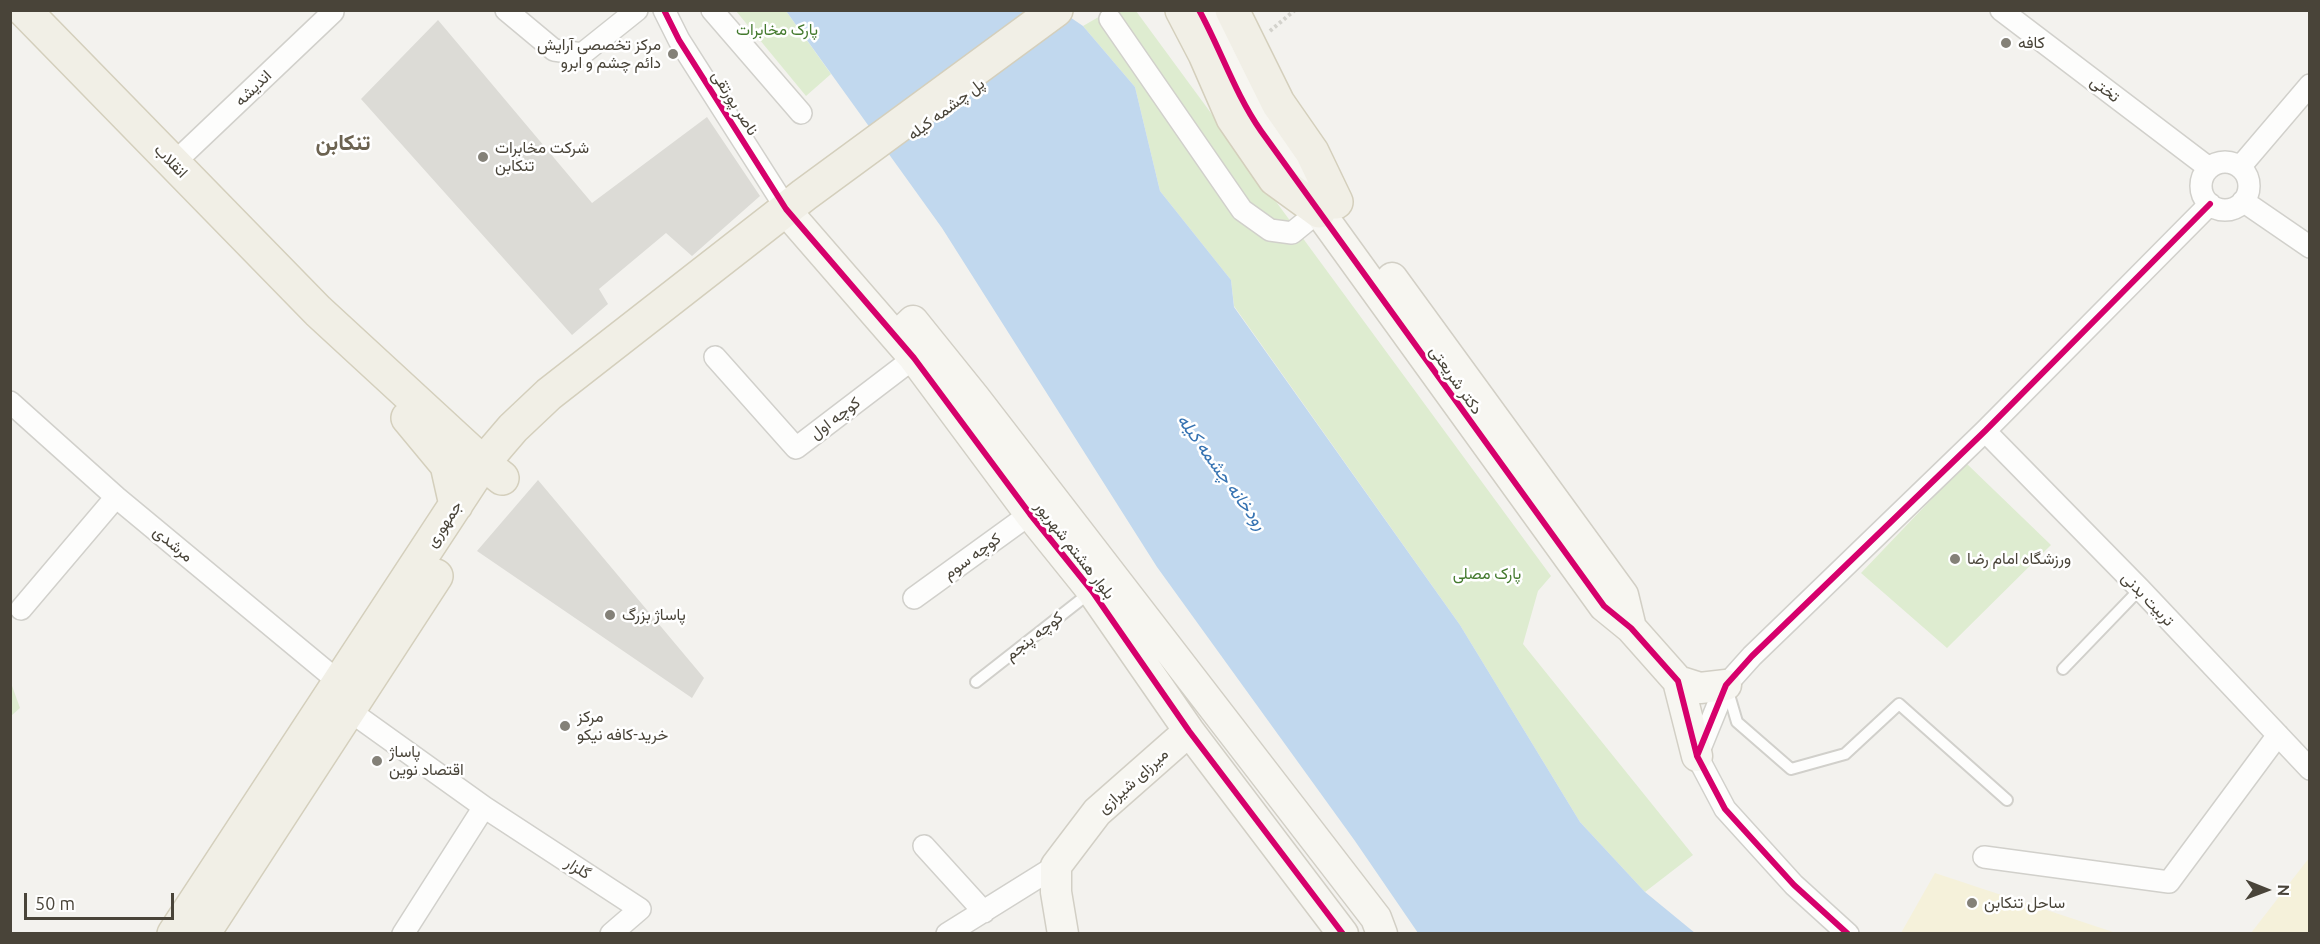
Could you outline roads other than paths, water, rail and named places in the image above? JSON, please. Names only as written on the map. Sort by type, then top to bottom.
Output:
[{"type":"main road","name":"انقلاب","points":[[24,10],[318,311],[492,470]]},
{"type":"main road","name":"پل چشمه کیله","points":[[799,208],[1056,10]]},
{"type":"main road","name":"پل چشمه کیله","points":[[799,208],[1078,10]]},
{"type":"main road","points":[[1182,10],[1205,54],[1233,118],[1275,179],[1328,207]]},
{"type":"main road","points":[[1233,10],[1278,103],[1312,152],[1328,207]]},
{"type":"main road","name":"جمهوری","points":[[174,933],[464,532],[513,428],[549,394],[799,208]]},
{"type":"main road","name":"انقلاب","points":[[318,311],[447,465],[456,506]]},
{"type":"main road","name":"جمهوری","points":[[203,933],[456,506],[492,470]]},
{"type":"street","points":[[506,10],[554,50],[582,54],[637,10]]},
{"type":"street","name":"ناصر پورتقی","points":[[664,10],[679,40],[799,208]]},
{"type":"street","points":[[712,10],[801,113]]},
{"type":"street","name":"دکتر شریعتی","points":[[1199,10],[1216,41],[1244,106],[1328,207]]},
{"type":"street","name":"دکتر شریعتی","points":[[1215,10],[1264,110],[1328,207],[1482,420],[1623,595],[1631,628],[1678,681],[1697,756]]},
{"type":"street","name":"تختی","points":[[2001,10],[2209,168]]},
{"type":"street","name":"اندیشه","points":[[174,163],[333,12]]},
{"type":"street","points":[[1110,19],[1242,210],[1270,230],[1292,233],[1328,207]]},
{"type":"street","points":[[2240,167],[2310,85]]},
{"type":"street","points":[[2225,162],[2240,167],[2248,180],[2249,188],[2243,201],[2231,209],[2223,210],[2210,204],[2202,193],[2203,179],[2209,168],[2225,162]]},
{"type":"street","points":[[2243,201],[2310,247]]},
{"type":"street","points":[[1848,933],[1794,885],[1725,809],[1697,756],[1726,685],[1752,656],[1985,430],[2210,204]]},
{"type":"street","name":"بلوار هشتم شهریور","points":[[799,208],[907,339],[1030,514],[1092,591],[1189,731],[1343,933]]},
{"type":"street","name":"بلوار هشتم شهریور","points":[[907,339],[990,417],[1376,918],[1382,933]]},
{"type":"street","name":"کوچه اول","points":[[716,357],[796,448],[907,339]]},
{"type":"street","name":"مرشدی","points":[[10,402],[345,696]]},
{"type":"street","name":"تربیت بدنی","points":[[1985,430],[2140,589],[2310,769]]},
{"type":"street","points":[[21,609],[116,497]]},
{"type":"street","name":"کوچه سوم","points":[[914,598],[1030,514]]},
{"type":"street","points":[[1678,681],[1700,688],[1726,685]]},
{"type":"street","name":"گلزار","points":[[345,696],[483,807],[640,909],[610,933]]},
{"type":"street","name":"میرزای شیرازی","points":[[1056,866],[1097,812],[1189,731]]},
{"type":"street","points":[[1984,857],[2169,882],[2278,735]]},
{"type":"street","points":[[404,933],[483,807]]},
{"type":"street","points":[[924,846],[984,912]]},
{"type":"street","points":[[947,933],[1056,866]]},
{"type":"street","points":[[1056,866],[1056,892],[1063,933]]},
{"type":"lane","points":[[2063,669],[2140,589]]},
{"type":"lane","name":"کوچه پنجم","points":[[976,682],[1092,591]]},
{"type":"lane","points":[[1726,685],[1737,722],[1791,769],[1845,754],[1899,704],[2007,800]]},
{"type":"water","name":"رودخانه چشمه کیله","points":[[786,11],[1061,11],[1083,26],[1135,87],[1160,191],[1231,280],[1234,307],[1460,625],[1580,822],[1645,892],[1695,933],[1418,933],[1355,841],[1157,567],[942,228]]},
{"type":"place","name":"کافه","points":[[2006,43]]},
{"type":"place","name":"مرکز تخصصی آرایش دائم چشم و ابرو","points":[[673,54]]},
{"type":"place","name":"شرکت مخابرات تنکابن","points":[[483,157]]},
{"type":"place","name":"ورزشگاه امام رضا","points":[[1955,559]]},
{"type":"place","name":"پاساژ بزرگ","points":[[610,615]]},
{"type":"place","name":"مرکز خرید-کافه نیکو","points":[[565,726]]},
{"type":"place","name":"پاساژ اقتصاد نوین","points":[[377,761]]},
{"type":"place","name":"ساحل تنکابن","points":[[1972,903]]},
{"type":"district","name":"تنکابن","points":[[343,143]]},
{"type":"park label","name":"پارک مخابرات","points":[[777,30]]},
{"type":"park label","name":"پارک مصلی","points":[[1487,574]]}]
